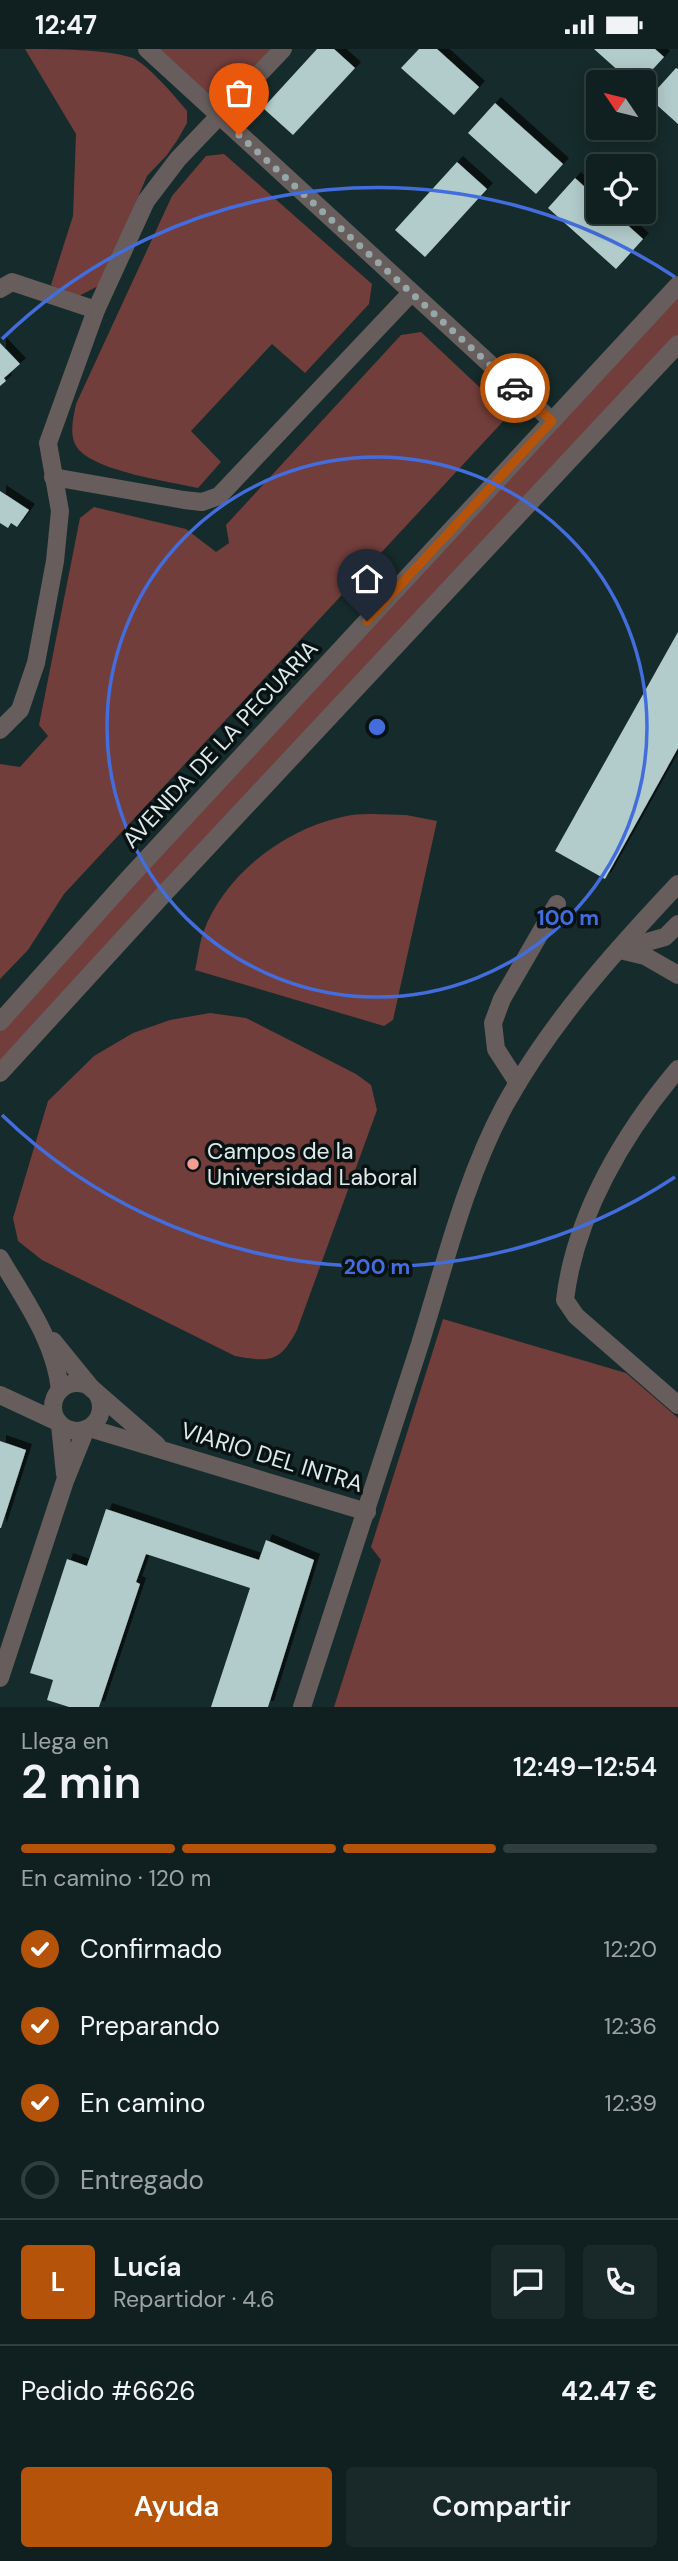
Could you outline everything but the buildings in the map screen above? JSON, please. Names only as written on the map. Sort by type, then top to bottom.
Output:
[{"type":"street","points":[[147,49],[552,421]]},
{"type":"street","points":[[0,730],[20,710],[36,663],[55,561],[60,511],[48,443],[96,310],[146,201],[178,159],[284,49]]},
{"type":"street","points":[[0,289],[12,282],[96,310]]},
{"type":"street","name":"AVENIDA DE LA PECUARIA","points":[[0,1022],[128,879],[678,285]]},
{"type":"street","points":[[52,477],[184,501],[202,502],[219,496],[411,293]]},
{"type":"street","points":[[0,1073],[678,344]]},
{"type":"street","points":[[302,1707],[477,1164],[539,1048],[618,950],[676,892]]},
{"type":"street","points":[[518,1083],[496,1049],[493,1023],[502,999],[557,904]]},
{"type":"street","points":[[618,950],[665,937],[676,927]]},
{"type":"street","points":[[676,927],[670,955],[676,974]]},
{"type":"street","points":[[618,950],[645,956],[676,974]]},
{"type":"street","points":[[678,1069],[639,1118],[601,1185],[576,1250],[565,1300],[576,1316],[678,1405]]},
{"type":"street","points":[[0,1258],[39,1325],[54,1358],[58,1393],[53,1410],[59,1423],[64,1450],[65,1481]]},
{"type":"street","points":[[0,1678],[65,1481],[88,1429],[94,1424],[100,1411],[98,1397],[39,1325]]},
{"type":"street","points":[[3,1396],[58,1393],[65,1386],[79,1383],[93,1390],[163,1449]]},
{"type":"street","points":[[3,1396],[72,1431],[88,1429]]},
{"type":"street","name":"VIARIO DEL INTRA","points":[[88,1429],[163,1449],[367,1512]]},
{"type":"shaded area","points":[[25,49],[95,51],[133,58],[154,75],[187,111],[187,123],[178,139],[147,176],[100,285],[77,297],[51,285],[73,216],[76,134]]},
{"type":"shaded area","points":[[147,49],[283,49],[220,118]]},
{"type":"shaded area","points":[[224,154],[372,284],[369,304],[305,373],[272,344],[191,431],[221,462],[198,488],[135,475],[89,458],[79,450],[73,440],[72,428],[76,404],[172,196],[206,156]]},
{"type":"shaded area","points":[[678,285],[678,344],[0,1073],[0,1022]]},
{"type":"shaded area","points":[[421,332],[509,415],[64,894],[28,950],[0,979],[0,764],[20,767],[48,736],[39,725],[80,518],[94,507],[186,529],[216,552],[229,543],[226,525],[401,335]]},
{"type":"shaded area","points":[[358,815],[406,815],[437,821],[393,1020],[384,1026],[195,970],[203,933],[213,912],[225,892],[258,858],[298,832],[320,823]]},
{"type":"shaded area","name":"Campos de la Universidad Laboral","points":[[210,1013],[246,1018],[356,1074],[371,1085],[377,1110],[297,1330],[285,1349],[272,1358],[235,1356],[42,1260],[18,1241],[13,1218],[48,1101],[94,1056],[133,1033],[170,1020]]},
{"type":"shaded area","points":[[443,1319],[626,1373],[678,1418],[678,1707],[334,1707],[381,1560],[371,1547]]},
{"type":"way so far","points":[[239,135],[515,388]]},
{"type":"place","name":"Campos de la Universidad Laboral","points":[[193,1164]]},
{"type":"route","points":[[367,621],[552,421],[515,388]]}]
